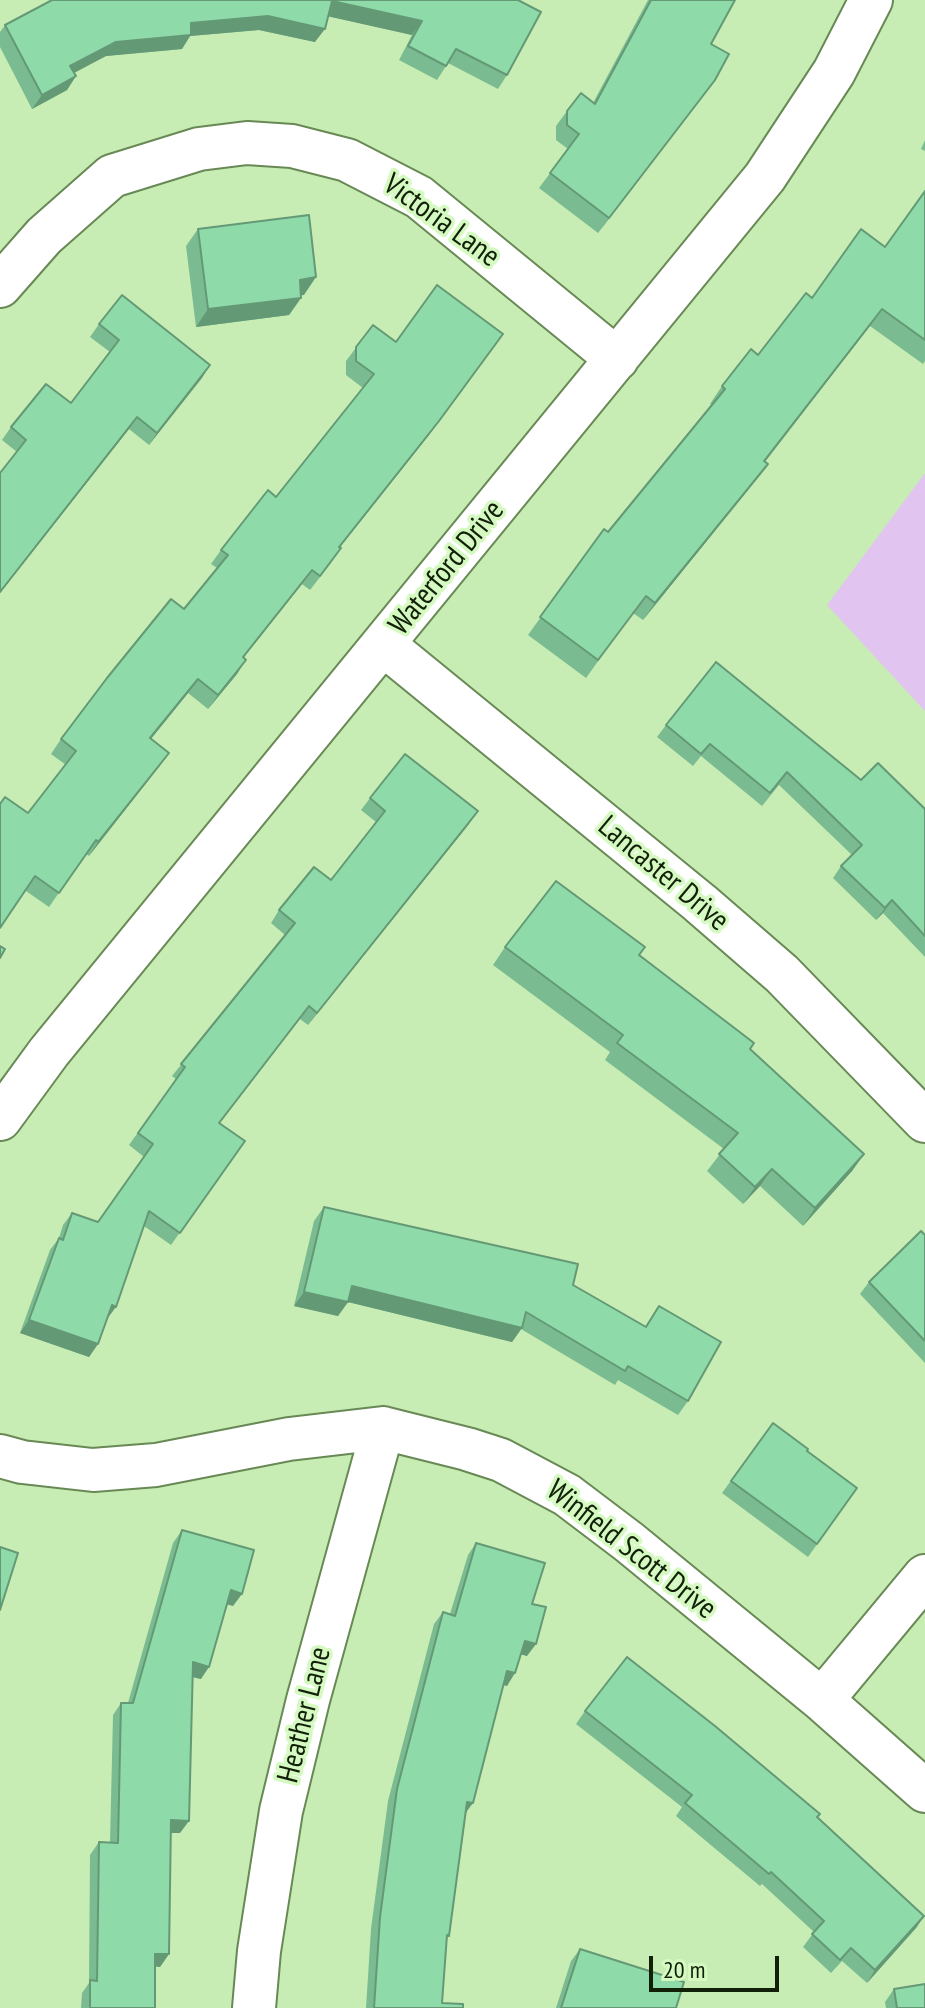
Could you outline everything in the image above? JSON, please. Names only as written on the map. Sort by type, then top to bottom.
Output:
[{"type":"street","name":"Waterford Drive","points":[[0,1119],[49,1052],[765,177],[834,72],[871,0]]},
{"type":"street","name":"Victoria Lane","points":[[0,286],[44,236],[112,176],[199,149],[247,143],[292,146],[347,160],[419,197],[617,359]]},
{"type":"street","name":"Lancaster Drive","points":[[384,645],[700,903],[782,974],[925,1121]]},
{"type":"street","name":"Winfield Scott Drive","points":[[0,1456],[22,1462],[93,1470],[156,1465],[289,1439],[383,1428],[501,1460],[567,1495],[629,1542],[822,1700],[925,1791]]},
{"type":"street","name":"Heather Lane","points":[[254,2008],[259,1951],[281,1811],[308,1700],[383,1428]]},
{"type":"street","points":[[822,1700],[925,1576]]},
{"type":"shaded area","points":[[925,473],[925,711],[827,605]]},
{"type":"building","points":[[52,0],[518,0],[541,12],[507,75],[456,49],[446,66],[408,46],[422,21],[332,1],[325,29],[268,16],[191,23],[191,35],[116,42],[70,66],[76,76],[42,95],[5,25]]},
{"type":"building","points":[[651,0],[735,0],[711,44],[729,54],[715,80],[609,218],[550,173],[579,134],[567,125],[567,111],[581,93],[595,104]]},
{"type":"building","points":[[925,191],[925,340],[882,309],[764,461],[768,464],[655,603],[646,596],[598,660],[540,617],[604,529],[608,532],[725,389],[722,386],[751,349],[758,355],[806,293],[812,298],[861,229],[885,247]]},
{"type":"building","points":[[309,215],[316,277],[300,280],[301,298],[208,309],[198,229]]},
{"type":"building","points":[[437,285],[503,334],[320,576],[312,570],[243,657],[246,660],[218,695],[198,679],[150,738],[169,753],[98,842],[96,840],[59,893],[35,876],[0,928],[0,804],[5,797],[28,813],[76,751],[61,739],[107,678],[171,599],[184,609],[228,555],[221,550],[268,490],[276,497],[374,374],[356,361],[356,347],[373,325],[396,342]]},
{"type":"building","points":[[122,295],[210,365],[157,433],[137,417],[0,592],[0,473],[26,440],[11,427],[46,384],[71,403],[119,340],[99,324]]},
{"type":"building","points":[[716,662],[861,780],[878,763],[925,809],[925,936],[892,900],[885,908],[841,866],[862,845],[787,772],[770,793],[710,744],[701,754],[666,725]]},
{"type":"building","points":[[405,754],[478,811],[317,1013],[309,1006],[219,1123],[245,1141],[180,1233],[149,1211],[116,1307],[112,1305],[98,1344],[29,1320],[59,1238],[63,1240],[72,1213],[98,1222],[153,1144],[138,1133],[185,1067],[181,1064],[295,923],[279,910],[314,867],[331,880],[385,811],[370,798]]},
{"type":"building","points":[[556,881],[645,947],[639,955],[754,1043],[750,1049],[864,1154],[815,1208],[772,1169],[755,1187],[719,1154],[738,1133],[617,1043],[623,1035],[505,947]]},
{"type":"building","points":[[324,1207],[578,1264],[573,1285],[646,1327],[659,1306],[721,1342],[688,1401],[628,1366],[625,1371],[526,1312],[522,1328],[352,1286],[348,1302],[304,1292]]},
{"type":"building","points":[[921,1231],[925,1235],[925,1341],[869,1282]]},
{"type":"building","points":[[773,1423],[857,1488],[817,1544],[731,1481]]},
{"type":"building","points":[[182,1530],[254,1550],[242,1594],[231,1590],[209,1667],[193,1662],[189,1821],[171,1820],[169,1954],[155,1954],[155,2008],[90,2008],[90,1980],[97,1981],[99,1842],[118,1843],[121,1703],[133,1703]]},
{"type":"building","points":[[476,1543],[545,1563],[532,1604],[546,1607],[536,1644],[525,1641],[515,1673],[507,1671],[473,1803],[467,1802],[447,1935],[442,2003],[463,2004],[463,2008],[374,2008],[380,1917],[397,1789],[443,1612],[455,1616]]},
{"type":"building","points":[[0,1547],[18,1553],[0,1610]]},
{"type":"building","points":[[627,1657],[820,1814],[817,1817],[924,1916],[875,1970],[851,1948],[840,1960],[812,1934],[824,1921],[771,1872],[769,1874],[685,1803],[692,1795],[585,1711]]},
{"type":"building","points":[[580,1949],[684,1982],[676,2008],[561,2008]]},
{"type":"building","points":[[925,1984],[925,2008],[897,2008],[894,1989]]}]
